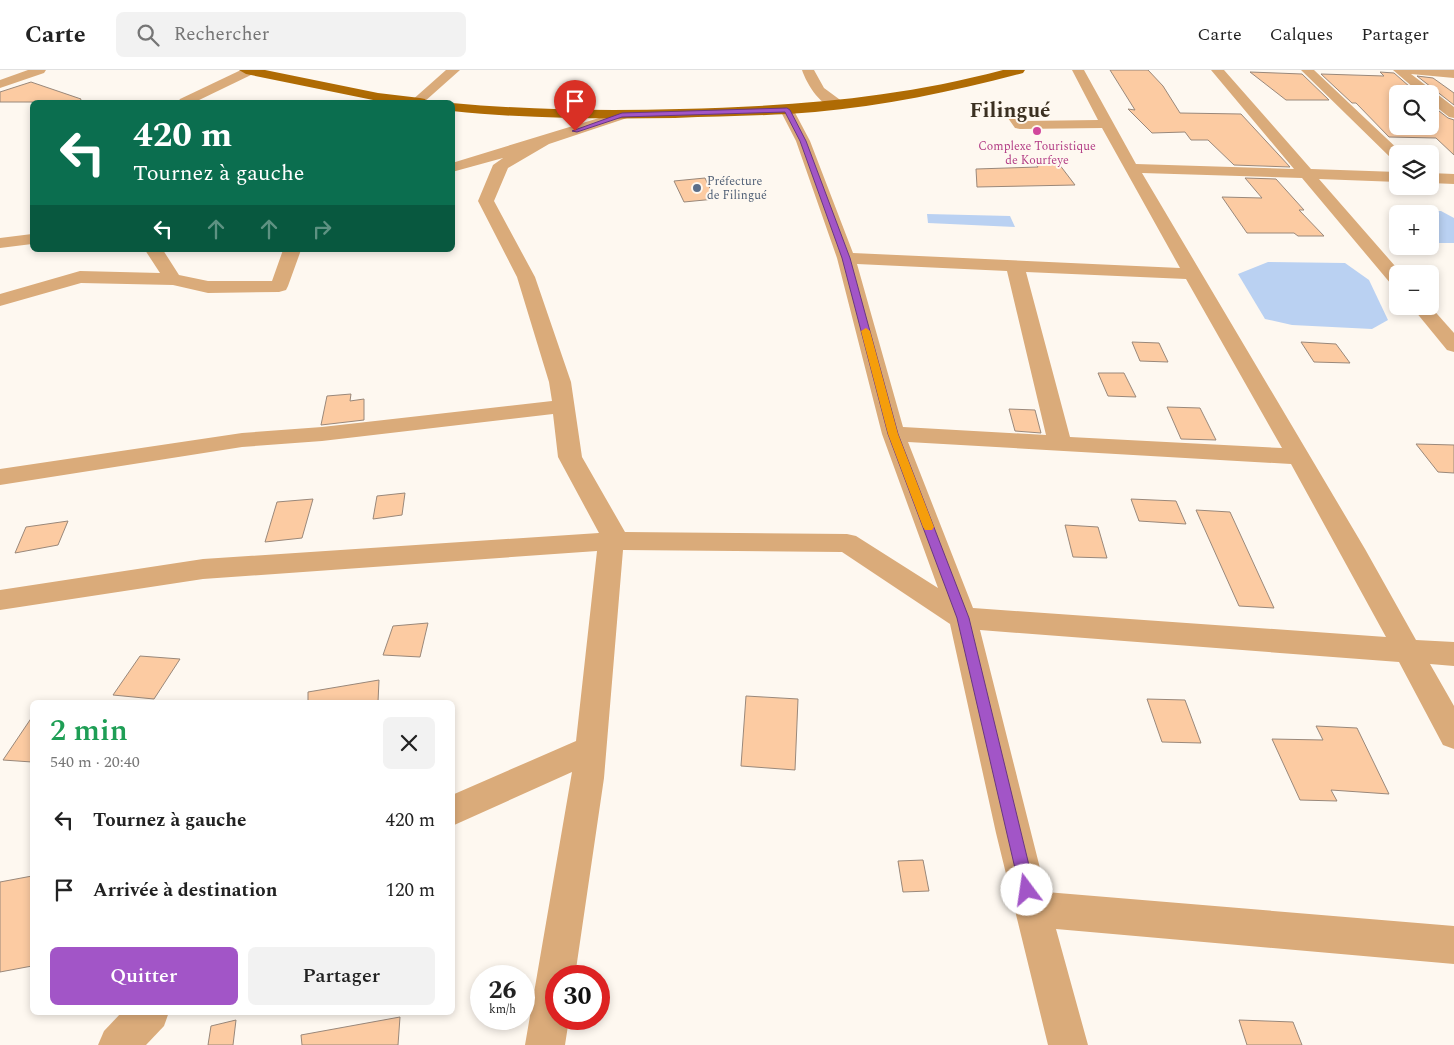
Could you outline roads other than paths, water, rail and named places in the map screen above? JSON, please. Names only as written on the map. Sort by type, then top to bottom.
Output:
[{"type":"main road","points":[[247,70],[369,96],[401,100]]},
{"type":"main road","points":[[455,107],[540,113],[622,115],[787,110],[838,105],[938,90],[1018,70]]},
{"type":"street","points":[[0,84],[40,70]]},
{"type":"street","points":[[189,100],[247,70]]},
{"type":"street","points":[[419,100],[454,70]]},
{"type":"street","points":[[808,70],[817,89],[838,105]]},
{"type":"street","points":[[1078,70],[1131,168],[1298,457],[1454,735]]},
{"type":"street","points":[[1217,70],[1389,270]]},
{"type":"street","points":[[1307,70],[1389,148]]},
{"type":"street","points":[[1399,70],[1418,85]]},
{"type":"street","points":[[1412,70],[1454,74]]},
{"type":"street","points":[[1439,102],[1454,114]]},
{"type":"street","points":[[787,110],[803,141],[846,258],[893,434],[963,618],[1013,833],[1068,1045]]},
{"type":"street","points":[[1010,111],[1020,125],[1107,124]]},
{"type":"street","points":[[455,167],[544,141],[622,115]]},
{"type":"street","points":[[544,141],[501,165],[486,201],[526,277],[560,382],[570,457],[612,532],[591,749],[558,965]]},
{"type":"street","points":[[1131,168],[1389,177]]},
{"type":"street","points":[[1439,178],[1454,179]]},
{"type":"street","points":[[0,243],[30,239]]},
{"type":"street","points":[[155,252],[172,279]]},
{"type":"street","points":[[0,300],[80,276],[172,279],[208,288],[279,286],[291,252]]},
{"type":"street","points":[[846,258],[1192,274]]},
{"type":"street","points":[[1015,266],[1060,444]]},
{"type":"street","points":[[1428,315],[1454,346]]},
{"type":"street","points":[[0,477],[242,440],[331,433],[563,406]]},
{"type":"street","points":[[893,434],[1298,457]]},
{"type":"street","points":[[0,600],[203,569],[611,541],[847,543],[963,618],[1454,654]]},
{"type":"street","points":[[455,810],[591,749]]},
{"type":"street","points":[[1032,909],[1454,945]]},
{"type":"street","points":[[118,1045],[147,1015]]},
{"type":"street","points":[[546,1045],[548,1030]]},
{"type":"water","points":[[1439,211],[1454,218],[1454,243],[1439,243]]},
{"type":"water","points":[[927,214],[1010,216],[1015,227],[928,223]]},
{"type":"water","points":[[1268,262],[1345,263],[1369,280],[1388,320],[1372,329],[1292,325],[1265,319],[1238,274]]},
{"type":"place","name":"Complexe Touristique de Kourfeye","points":[[1037,131]]},
{"type":"place","name":"Préfecture de Filingué","points":[[697,188]]},
{"type":"district","name":"Filingué","points":[[1010,111]]}]
